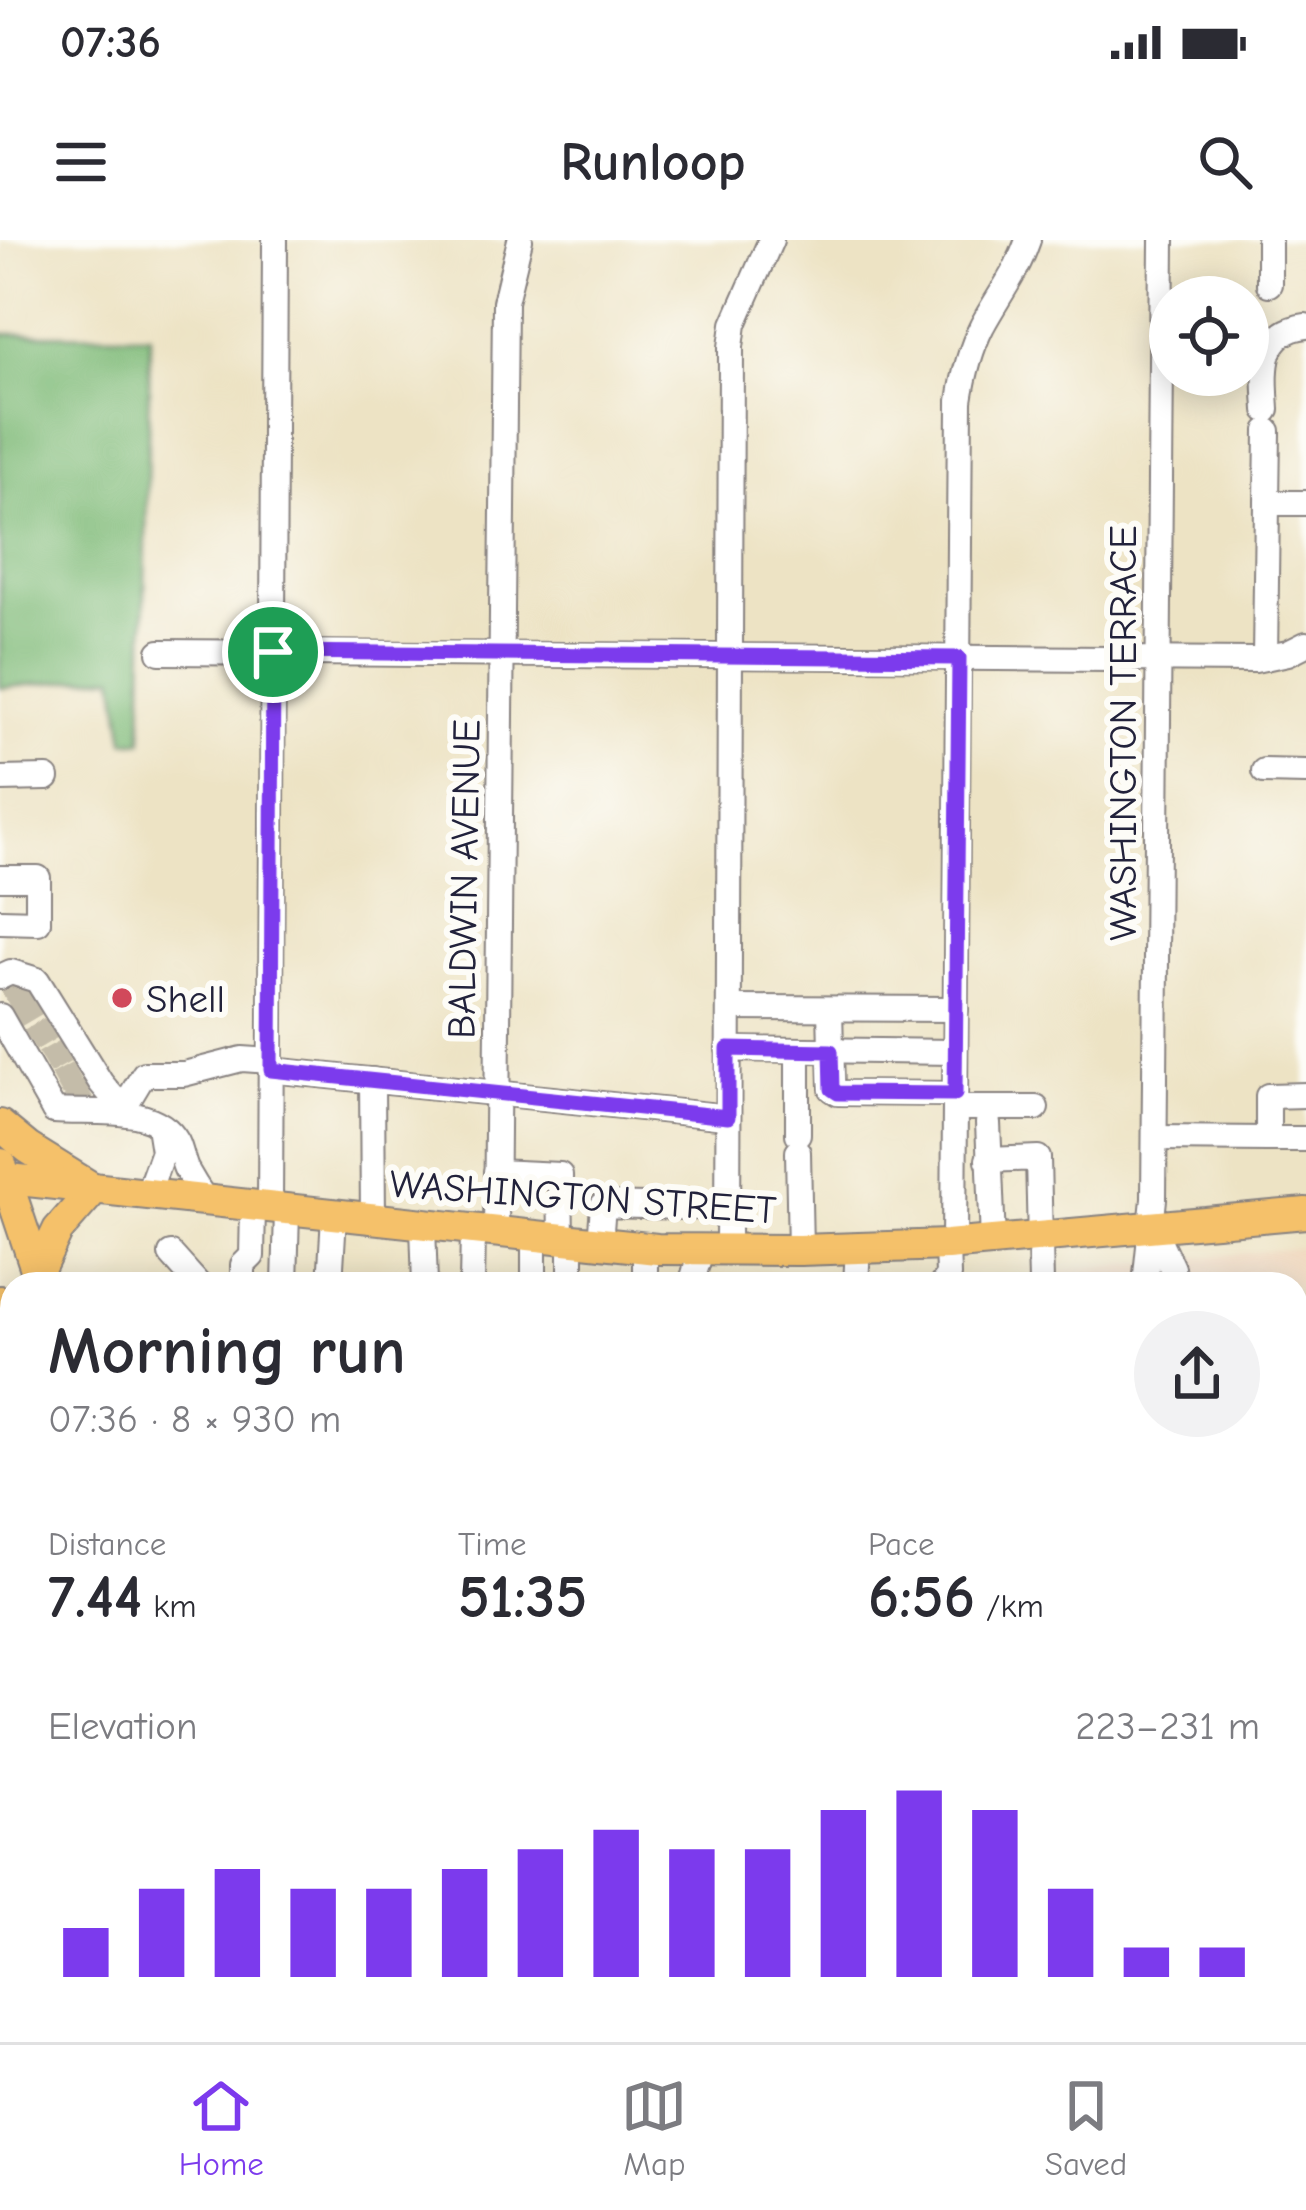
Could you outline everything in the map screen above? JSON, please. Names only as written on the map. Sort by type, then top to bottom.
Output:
[{"type":"main road","points":[[0,1125],[94,1189],[58,1230],[41,1272]]},
{"type":"main road","name":"WASHINGTON STREET","points":[[2,1172],[94,1189],[648,1247],[800,1250],[950,1244],[1306,1213]]},
{"type":"main road","points":[[2,1172],[37,1272]]},
{"type":"street","points":[[275,240],[270,1209],[283,1272]]},
{"type":"street","name":"BALDWIN AVENUE","points":[[475,1272],[496,1172],[505,302],[520,240]]},
{"type":"street","points":[[700,1272],[715,1248],[728,1208],[731,347],[734,324],[771,240]]},
{"type":"street","points":[[948,1272],[955,1168],[963,382],[983,325],[1014,277],[1028,240]]},
{"type":"street","name":"WASHINGTON TERRACE","points":[[1154,1227],[1162,240]]},
{"type":"street","points":[[1269,240],[1269,276]]},
{"type":"street","points":[[1265,658],[1266,366],[1273,344],[1289,328],[1306,326]]},
{"type":"street","points":[[1267,503],[1306,503]]},
{"type":"street","points":[[160,652],[1158,659],[1265,658],[1306,644]]},
{"type":"street","points":[[1264,771],[1306,772]]},
{"type":"street","points":[[0,779],[47,778]]},
{"type":"street","points":[[0,878],[38,878],[38,922],[0,921]]},
{"type":"street","points":[[123,1109],[89,1114],[56,1098],[4,1005],[11,972],[40,990],[86,1066],[123,1109],[175,1138],[185,1167],[206,1201]]},
{"type":"street","points":[[728,1008],[956,1009]]},
{"type":"street","points":[[830,1009],[832,1089],[838,1093],[1036,1108]]},
{"type":"street","points":[[728,1049],[955,1052]]},
{"type":"street","points":[[798,1051],[800,1250]]},
{"type":"street","points":[[123,1109],[144,1074],[184,1074],[242,1059],[371,1080],[728,1117]]},
{"type":"street","points":[[371,1080],[374,1221]]},
{"type":"street","points":[[1268,1139],[1268,1096],[1306,1095]]},
{"type":"street","points":[[988,1124],[993,1241]]},
{"type":"street","points":[[147,1195],[164,1151],[159,1126]]},
{"type":"street","points":[[1155,1138],[1306,1139]]},
{"type":"street","points":[[955,1168],[1038,1158],[1041,1272]]},
{"type":"street","points":[[496,1172],[560,1174],[570,1272]]},
{"type":"street","points":[[543,1272],[566,1239],[604,1205],[728,1208]]},
{"type":"street","points":[[646,1272],[652,1207]]},
{"type":"street","points":[[243,1272],[270,1209]]},
{"type":"street","points":[[331,1272],[334,1216]]},
{"type":"street","points":[[423,1226],[425,1272]]},
{"type":"street","points":[[1147,1272],[1154,1227]]},
{"type":"street","points":[[1154,1227],[1172,1272]]},
{"type":"street","points":[[859,1272],[865,1247]]},
{"type":"street","points":[[865,1247],[870,1272]]},
{"type":"street","points":[[171,1254],[188,1272]]},
{"type":"shaded area","points":[[1306,1247],[1306,1272],[1059,1272]]},
{"type":"green space","points":[[0,334],[150,335],[142,741],[125,741],[115,676],[0,688]]},
{"type":"tunnel","points":[[5,998],[32,983]]},
{"type":"tunnel","points":[[15,1016],[42,1000]]},
{"type":"tunnel","points":[[30,1040],[57,1024]]},
{"type":"tunnel","points":[[44,1063],[71,1048]]},
{"type":"tunnel","points":[[57,1085],[84,1070]]},
{"type":"tunnel","points":[[68,1102],[94,1087]]},
{"type":"place","name":"Shell","points":[[122,998]]},
{"type":"route","points":[[273,652],[959,658],[955,1094],[838,1093],[832,1089],[831,1051],[728,1049],[728,1117],[271,1070],[273,652]]}]
